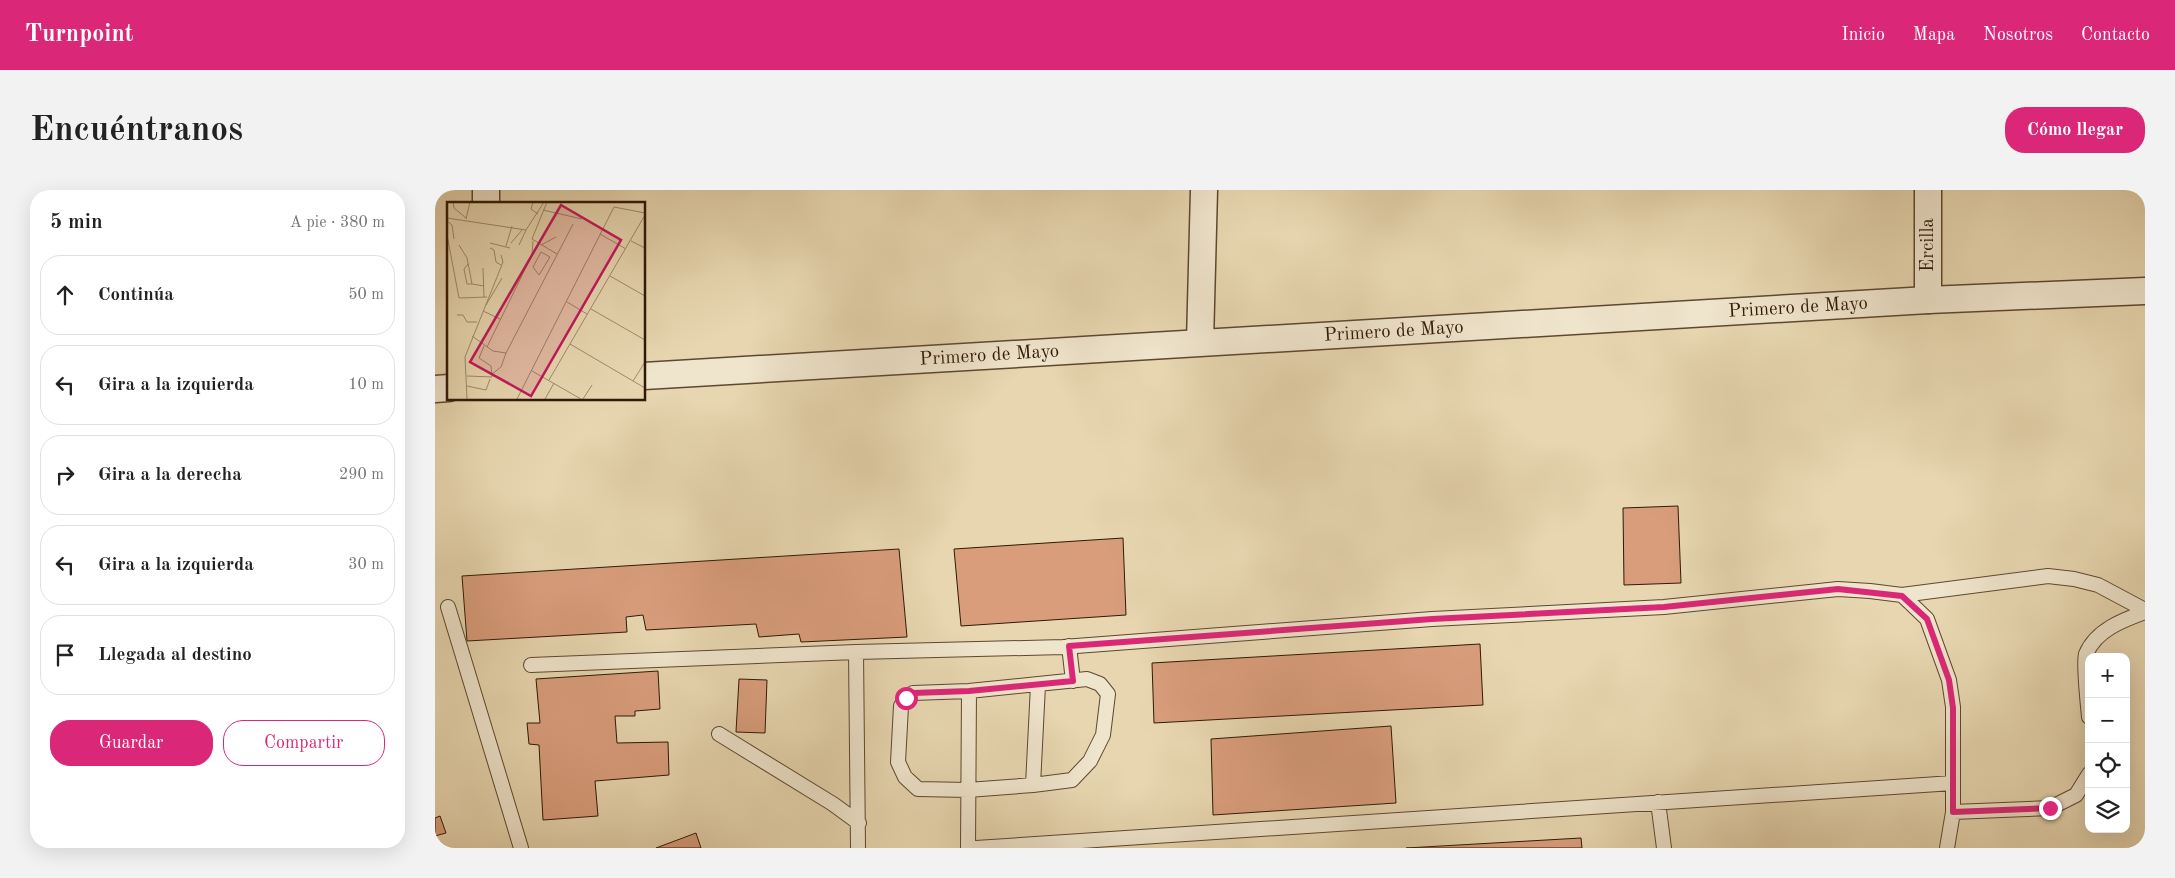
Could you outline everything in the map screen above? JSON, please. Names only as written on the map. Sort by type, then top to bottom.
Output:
[{"type":"street","points":[[1201,342],[1204,190]]},
{"type":"street","name":"Ercilla","points":[[1928,190],[1928,300]]},
{"type":"street","name":"Primero de Mayo","points":[[645,376],[1928,300],[2145,292]]},
{"type":"lane","points":[[531,665],[856,652],[1069,646],[1432,619],[1664,607],[1838,589],[1902,596],[2048,576],[2074,579],[2098,585],[2145,611]]},
{"type":"lane","points":[[1902,596],[1927,619],[1949,680],[1953,708],[1953,812],[1947,848]]},
{"type":"lane","points":[[448,607],[521,848]]},
{"type":"lane","points":[[2088,698],[2085,655],[2101,633],[2145,611]]},
{"type":"lane","points":[[1069,646],[1073,681]]},
{"type":"lane","points":[[856,652],[859,848]]},
{"type":"lane","points":[[1087,679],[1100,684],[1108,694],[1103,736],[1090,761],[1072,780],[968,790],[918,789],[905,777],[898,762],[901,706],[906,698],[913,693],[969,691],[1073,681],[1087,679]]},
{"type":"lane","points":[[1033,785],[1038,685]]},
{"type":"lane","points":[[968,848],[969,691]]},
{"type":"lane","points":[[719,734],[833,804],[859,823]]},
{"type":"lane","points":[[1953,812],[2050,808],[2076,795],[2085,780]]},
{"type":"lane","points":[[977,848],[1953,783]]},
{"type":"lane","points":[[1658,802],[1664,848]]},
{"type":"building","points":[[1678,506],[1681,583],[1624,585],[1623,508]]},
{"type":"building","points":[[1123,538],[1126,615],[961,626],[954,549]]},
{"type":"building","points":[[899,549],[907,637],[801,642],[799,634],[759,637],[756,624],[646,630],[643,615],[626,617],[627,632],[467,641],[462,576]]},
{"type":"building","points":[[1480,644],[1483,705],[1154,723],[1152,663]]},
{"type":"building","points":[[658,671],[660,709],[635,711],[635,716],[615,716],[617,743],[668,742],[669,775],[595,781],[598,816],[543,820],[539,745],[529,744],[527,723],[540,723],[536,679]]},
{"type":"building","points":[[739,679],[767,680],[765,733],[736,732]]},
{"type":"building","points":[[1391,726],[1396,803],[1213,815],[1211,739]]},
{"type":"building","points":[[440,816],[446,833],[435,836],[435,818]]},
{"type":"building","points":[[696,833],[701,848],[656,848]]},
{"type":"building","points":[[1581,838],[1582,848],[1406,848]]},
{"type":"route","points":[[906,698],[913,693],[969,691],[1073,681],[1069,646],[1432,619],[1664,607],[1838,589],[1870,591],[1902,596],[1927,619],[1949,680],[1953,708],[1953,812],[2050,808]]}]
